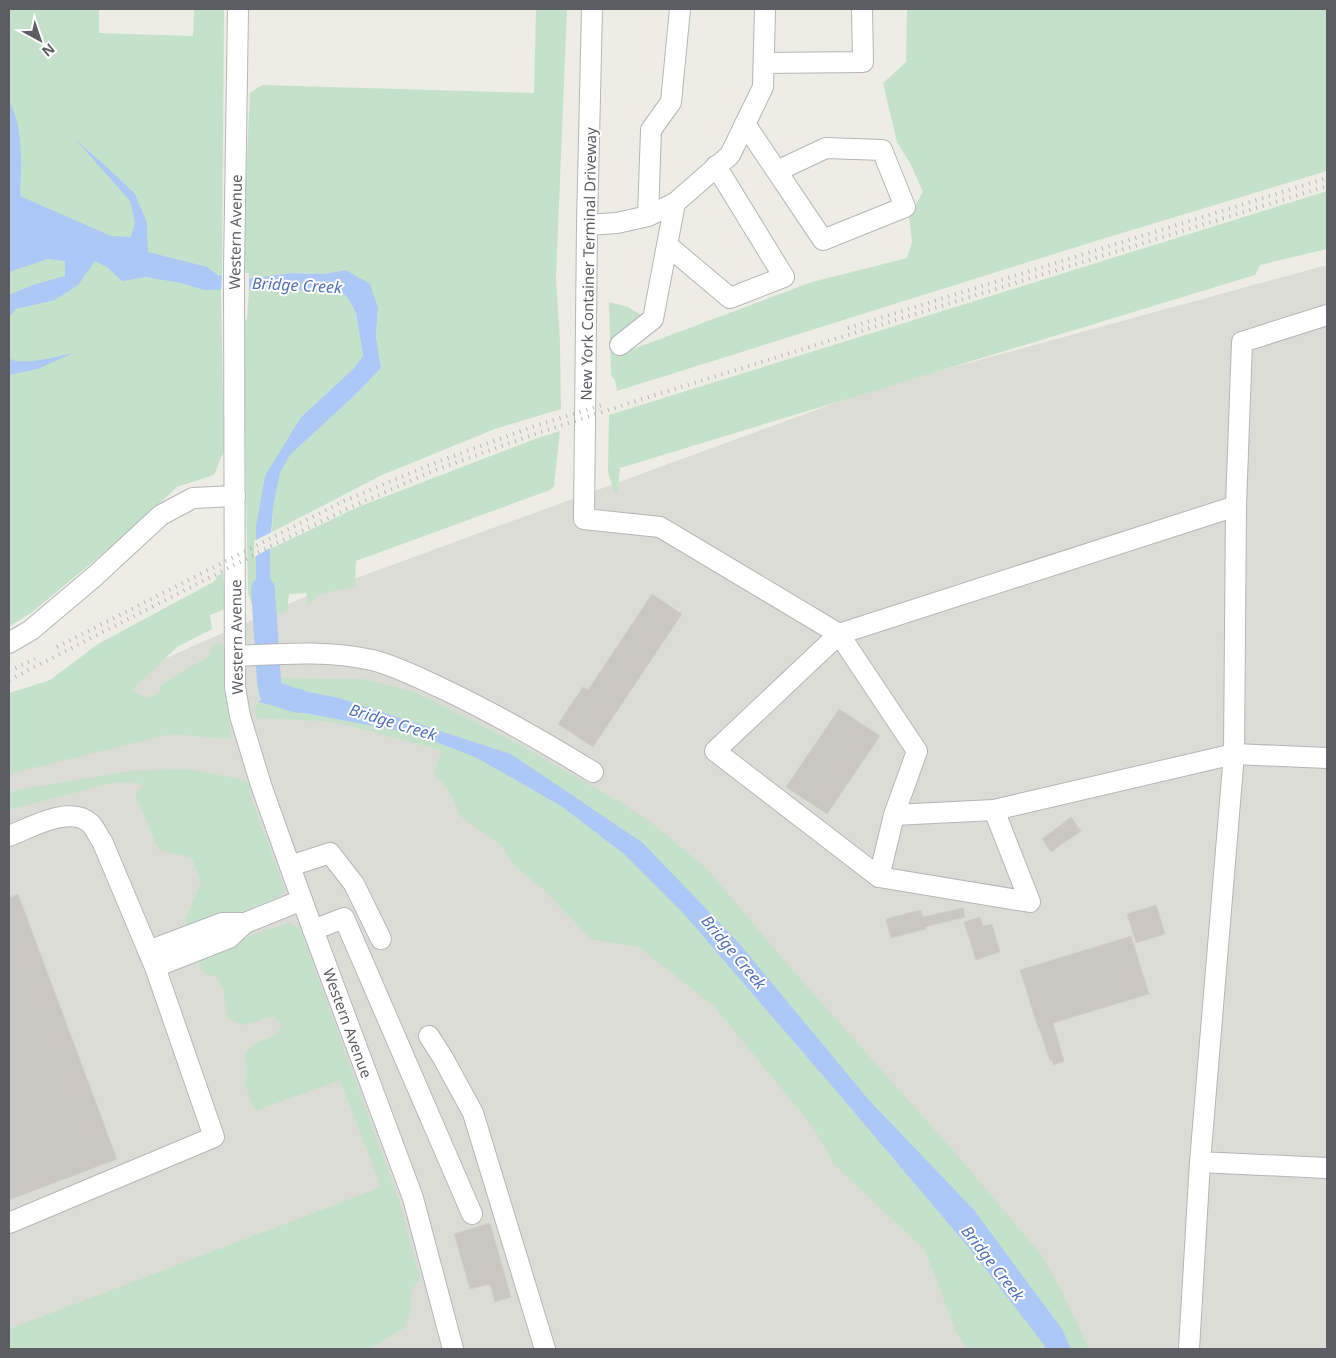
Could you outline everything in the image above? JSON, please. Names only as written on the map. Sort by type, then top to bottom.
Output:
[{"type":"street","name":"Western Avenue","points":[[238,9],[234,272],[235,687],[240,716],[261,785],[413,1198],[453,1349]]},
{"type":"street","name":"New York Container Terminal Driveway","points":[[592,9],[587,225],[584,519],[660,527],[839,634]]},
{"type":"street","points":[[648,216],[651,130],[671,102],[680,9]]},
{"type":"street","points":[[587,225],[617,223],[648,216],[675,203],[730,155],[763,87],[765,9]]},
{"type":"street","points":[[764,63],[862,62],[862,9]]},
{"type":"street","points":[[745,124],[823,240],[905,207],[882,150],[826,148],[777,171]]},
{"type":"street","points":[[667,245],[730,298],[784,277],[716,166]]},
{"type":"street","points":[[620,345],[653,319],[675,203]]},
{"type":"street","points":[[1189,1349],[1200,1162],[1234,754],[1236,506],[1242,342],[1327,315]]},
{"type":"street","points":[[9,643],[31,630],[95,576],[161,515],[193,498],[235,496]]},
{"type":"street","points":[[994,810],[1030,902],[879,876],[715,751],[839,634],[1236,506]]},
{"type":"street","points":[[839,634],[917,751],[894,814],[879,876]]},
{"type":"street","points":[[235,656],[323,654],[371,660],[403,670],[454,694],[545,742],[593,772]]},
{"type":"street","points":[[894,814],[994,810],[1234,754],[1327,758]]},
{"type":"street","points":[[9,836],[59,816],[80,816],[91,824],[102,841],[151,959],[214,1137],[9,1223]]},
{"type":"street","points":[[290,866],[330,854],[354,884],[381,939]]},
{"type":"street","points":[[151,959],[229,938],[245,923],[302,900]]},
{"type":"street","points":[[313,930],[344,918],[472,1214]]},
{"type":"street","points":[[429,1036],[473,1113],[545,1349]]},
{"type":"street","points":[[1200,1162],[1327,1168]]},
{"type":"shaded area","points":[[1327,265],[1327,1349],[9,1349],[9,733],[49,710],[302,598],[873,389]]},
{"type":"green space","points":[[9,9],[99,9],[99,33],[193,36],[194,9],[224,9],[222,275],[213,272],[213,289],[221,290],[224,451],[214,475],[177,487],[127,534],[32,612],[9,627]]},
{"type":"green space","points":[[536,9],[567,9],[556,278],[560,342],[561,409],[495,429],[382,475],[272,532],[273,508],[280,473],[290,455],[354,396],[381,368],[376,337],[378,308],[346,270],[323,274],[292,273],[252,278],[249,277],[249,273],[245,273],[245,197],[250,93],[262,85],[534,93]]},
{"type":"green space","points":[[907,9],[1327,9],[1327,171],[1089,243],[617,391],[615,380],[611,375],[609,302],[628,307],[645,317],[628,351],[812,282],[907,258],[912,242],[909,216],[923,192],[910,163],[897,142],[883,83],[906,62]]},
{"type":"green space","points":[[1327,191],[1327,249],[1260,265],[1255,275],[620,468],[618,491],[614,492],[608,472],[609,415]]},
{"type":"green space","points":[[249,289],[343,293],[356,313],[363,356],[353,369],[301,417],[256,526],[256,610],[248,594],[243,326],[247,318]]},
{"type":"green space","points":[[560,431],[554,486],[550,490],[356,561],[355,586],[318,595],[308,605],[306,593],[289,594],[287,611],[278,613],[274,632],[271,628],[270,549],[358,507]]},
{"type":"green space","points":[[223,573],[225,609],[210,615],[212,629],[177,647],[131,691],[149,698],[159,693],[161,685],[209,656],[211,648],[216,643],[223,644],[224,675],[231,739],[170,734],[9,774],[9,693],[50,680],[98,644],[215,581],[217,576]]},
{"type":"green space","points":[[281,678],[364,679],[415,692],[518,744],[618,801],[653,824],[700,863],[957,1155],[1043,1257],[1089,1349],[1071,1349],[1062,1329],[974,1210],[868,1099],[738,942],[643,843],[511,754],[339,698],[273,685]]},
{"type":"green space","points":[[259,702],[294,711],[416,734],[477,758],[561,806],[624,854],[683,913],[849,1106],[974,1254],[1046,1349],[967,1349],[955,1329],[925,1250],[834,1164],[813,1127],[714,1006],[639,947],[591,939],[544,890],[514,865],[500,844],[460,816],[450,792],[434,773],[442,751],[346,725],[322,721],[256,718],[255,707]]},
{"type":"green space","points":[[187,769],[230,777],[250,783],[252,787],[248,789],[285,890],[279,897],[196,929],[187,926],[185,921],[201,882],[192,858],[159,850],[135,794],[144,786],[136,782],[111,783],[9,810],[9,792],[131,771]]},
{"type":"green space","points":[[288,923],[300,928],[399,1200],[420,1279],[412,1290],[411,1306],[406,1327],[369,1349],[9,1349],[9,1329],[379,1188],[380,1184],[340,1080],[255,1111],[245,1085],[247,1072],[245,1053],[255,1044],[277,1034],[282,1024],[273,1016],[244,1025],[227,1018],[224,992],[218,978],[204,973],[199,965],[200,957],[204,951]]},
{"type":"water","points":[[9,101],[14,111],[19,135],[21,160],[20,196],[111,236],[131,237],[135,222],[130,201],[76,140],[135,194],[147,223],[148,252],[207,267],[218,275],[252,278],[292,273],[323,274],[346,270],[370,284],[378,308],[376,337],[381,368],[354,396],[290,455],[280,473],[273,508],[270,549],[271,628],[256,610],[256,526],[265,476],[301,417],[353,369],[363,356],[356,313],[343,293],[269,289],[204,290],[181,283],[146,277],[122,281],[107,267],[95,261],[78,285],[55,300],[16,309],[9,317],[9,295],[33,285],[65,276],[65,261],[48,259],[9,272]]},
{"type":"water","points":[[73,353],[38,369],[9,375],[9,358],[30,361]]},
{"type":"water","points":[[273,685],[339,698],[511,754],[643,843],[738,942],[868,1099],[974,1210],[1062,1329],[1071,1349],[1046,1349],[974,1254],[849,1106],[683,913],[624,854],[561,806],[477,758],[416,734],[294,711],[259,702]]},
{"type":"pier","points":[[222,273],[249,275],[249,292],[221,292]]},
{"type":"pier","points":[[274,531],[272,547],[254,557],[254,541]]},
{"type":"building","points":[[652,594],[682,614],[593,747],[558,724],[583,687],[588,690]]},
{"type":"building","points":[[839,709],[880,736],[827,814],[786,787]]},
{"type":"building","points":[[1071,817],[1081,831],[1051,852],[1042,839]]},
{"type":"building","points":[[18,894],[117,1159],[9,1200],[9,898]]},
{"type":"building","points":[[1156,905],[1165,934],[1136,943],[1127,914]]},
{"type":"building","points":[[963,908],[965,917],[891,938],[886,919],[921,910],[923,917]]},
{"type":"building","points":[[980,917],[983,926],[992,924],[1000,952],[976,960],[964,922]]},
{"type":"building","points":[[1131,936],[1149,994],[1053,1023],[1064,1061],[1053,1065],[1038,1028],[1020,970]]},
{"type":"building","points":[[490,1223],[511,1297],[495,1302],[490,1284],[470,1289],[454,1234]]},
{"type":"waterway","name":"Bridge Creek","points":[[263,589],[271,692],[299,701]]},
{"type":"railway","points":[[848,328],[1327,178]]},
{"type":"railway","points":[[9,680],[281,541],[349,508],[433,471],[535,434],[633,402],[1327,186]]},
{"type":"railway","points":[[57,647],[344,501],[432,464],[532,427],[602,405]]},
{"type":"railway","points":[[9,671],[35,659]]}]
